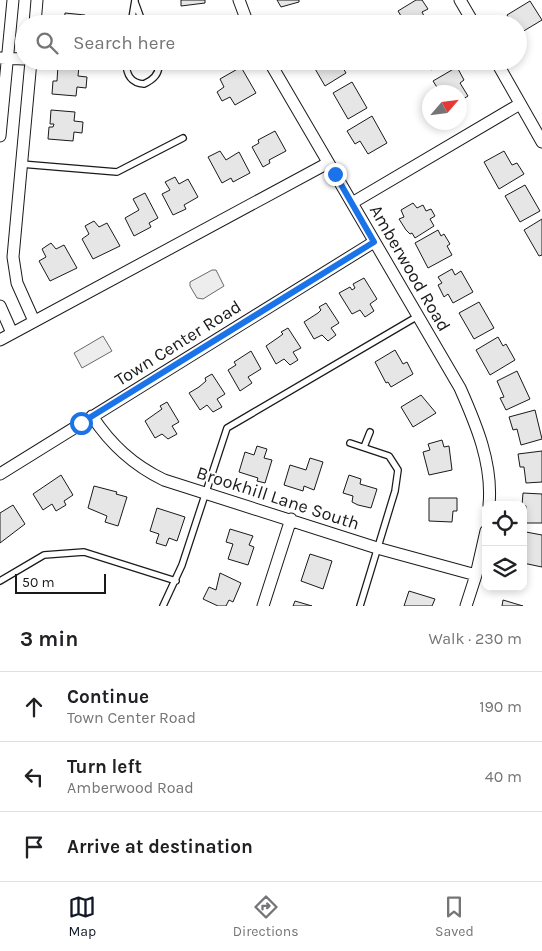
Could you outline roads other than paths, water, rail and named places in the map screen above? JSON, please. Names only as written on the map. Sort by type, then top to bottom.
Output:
[{"type":"street","points":[[0,136],[4,58],[13,0]]},
{"type":"street","points":[[35,15],[37,0]]},
{"type":"street","points":[[239,0],[245,15]]},
{"type":"street","points":[[460,0],[469,15]]},
{"type":"street","points":[[30,70],[14,245],[14,270],[21,295],[34,321]]},
{"type":"street","name":"Amberwood Road","points":[[274,70],[460,388],[476,424],[486,462],[489,501]]},
{"type":"street","points":[[501,70],[542,142]]},
{"type":"street","points":[[352,202],[520,104]]},
{"type":"street","points":[[0,340],[328,163]]},
{"type":"street","name":"Town Center Road","points":[[0,474],[374,242]]},
{"type":"street","points":[[0,306],[12,333]]},
{"type":"street","name":"Brookhill Lane South","points":[[92,416],[115,446],[145,470],[205,494],[291,519],[377,548],[476,576]]},
{"type":"street","points":[[263,606],[291,519]]},
{"type":"street","points":[[466,606],[476,576],[483,546]]},
{"type":"lane","points":[[132,15],[135,1]]},
{"type":"lane","points":[[135,1],[140,15]]},
{"type":"lane","points":[[128,70],[129,77],[135,82],[144,84],[155,76],[157,70]]},
{"type":"lane","points":[[21,164],[117,172],[183,138]]},
{"type":"lane","points":[[163,606],[176,581],[223,436],[231,425],[418,316]]},
{"type":"lane","points":[[364,447],[370,432]]},
{"type":"lane","points":[[350,443],[389,456],[398,470],[395,491],[360,606]]},
{"type":"lane","points":[[0,581],[44,555],[84,552],[176,581]]}]
